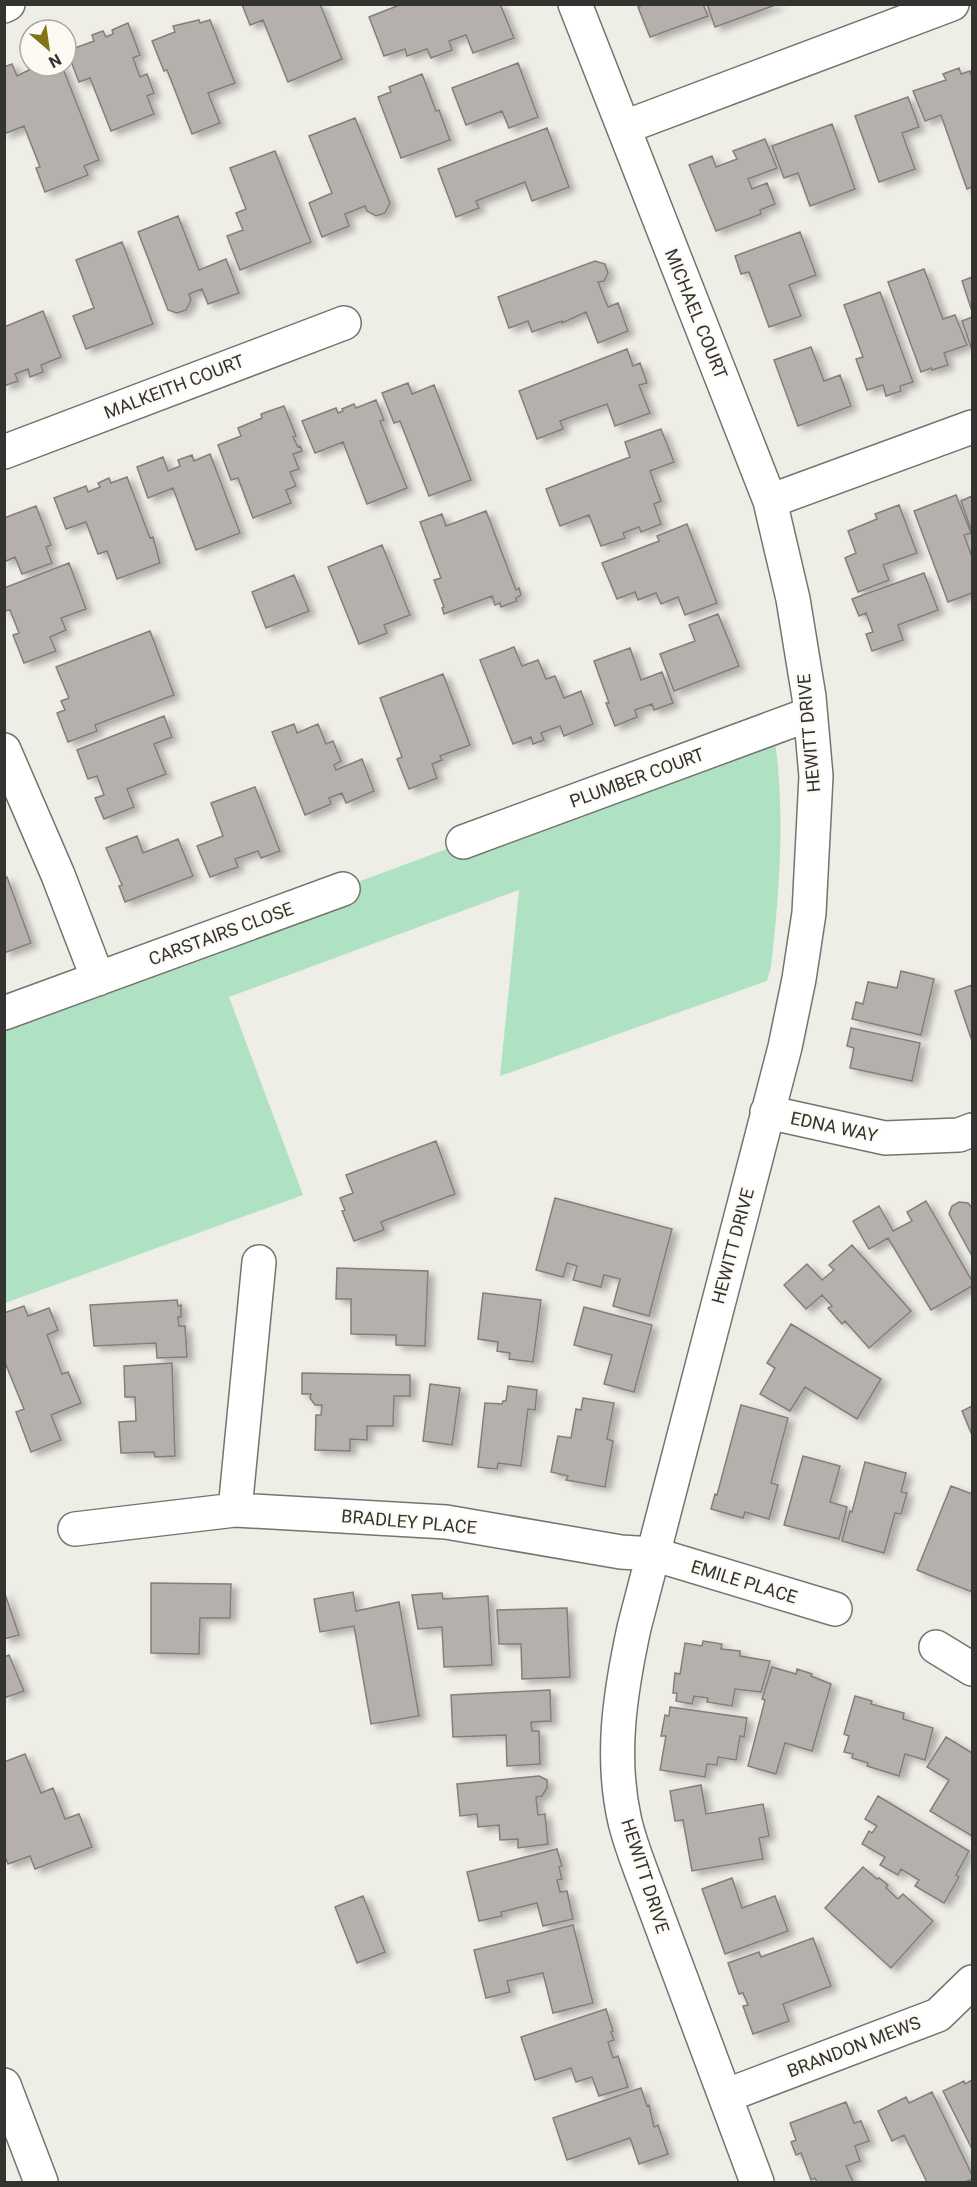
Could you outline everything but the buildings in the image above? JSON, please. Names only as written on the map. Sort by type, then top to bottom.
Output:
[{"type":"street","name":"MICHAEL COURT","points":[[575,4],[770,501]]},
{"type":"street","points":[[625,127],[952,4]]},
{"type":"street","name":"MALKEITH COURT","points":[[4,452],[344,323]]},
{"type":"street","points":[[770,501],[972,427]]},
{"type":"street","name":"HEWITT DRIVE","points":[[757,2182],[640,1871],[625,1822],[618,1775],[617,1731],[622,1683],[634,1628],[785,1047],[809,913],[816,776],[810,714],[793,599],[770,501]]},
{"type":"street","name":"PLUMBER COURT","points":[[463,842],[810,714]]},
{"type":"street","points":[[4,750],[58,875],[98,979]]},
{"type":"street","name":"CARSTAIRS CLOSE","points":[[4,1013],[343,889]]},
{"type":"street","name":"EDNA WAY","points":[[767,1113],[885,1138],[959,1135],[972,1130]]},
{"type":"street","points":[[235,1510],[259,1262]]},
{"type":"street","name":"BRADLEY PLACE","points":[[75,1529],[235,1510],[447,1522],[621,1552],[653,1554]]},
{"type":"street","name":"EMILE PLACE","points":[[653,1554],[835,1609]]},
{"type":"street","points":[[936,1647],[972,1669]]},
{"type":"street","name":"BRANDON MEWS","points":[[725,2096],[938,2015],[972,1982]]},
{"type":"street","points":[[4,2085],[41,2182]]},
{"type":"green space","points":[[773,728],[779,788],[780,847],[774,937],[767,981],[500,1076],[519,890],[229,997],[303,1195],[5,1303],[5,1009],[207,938]]}]
